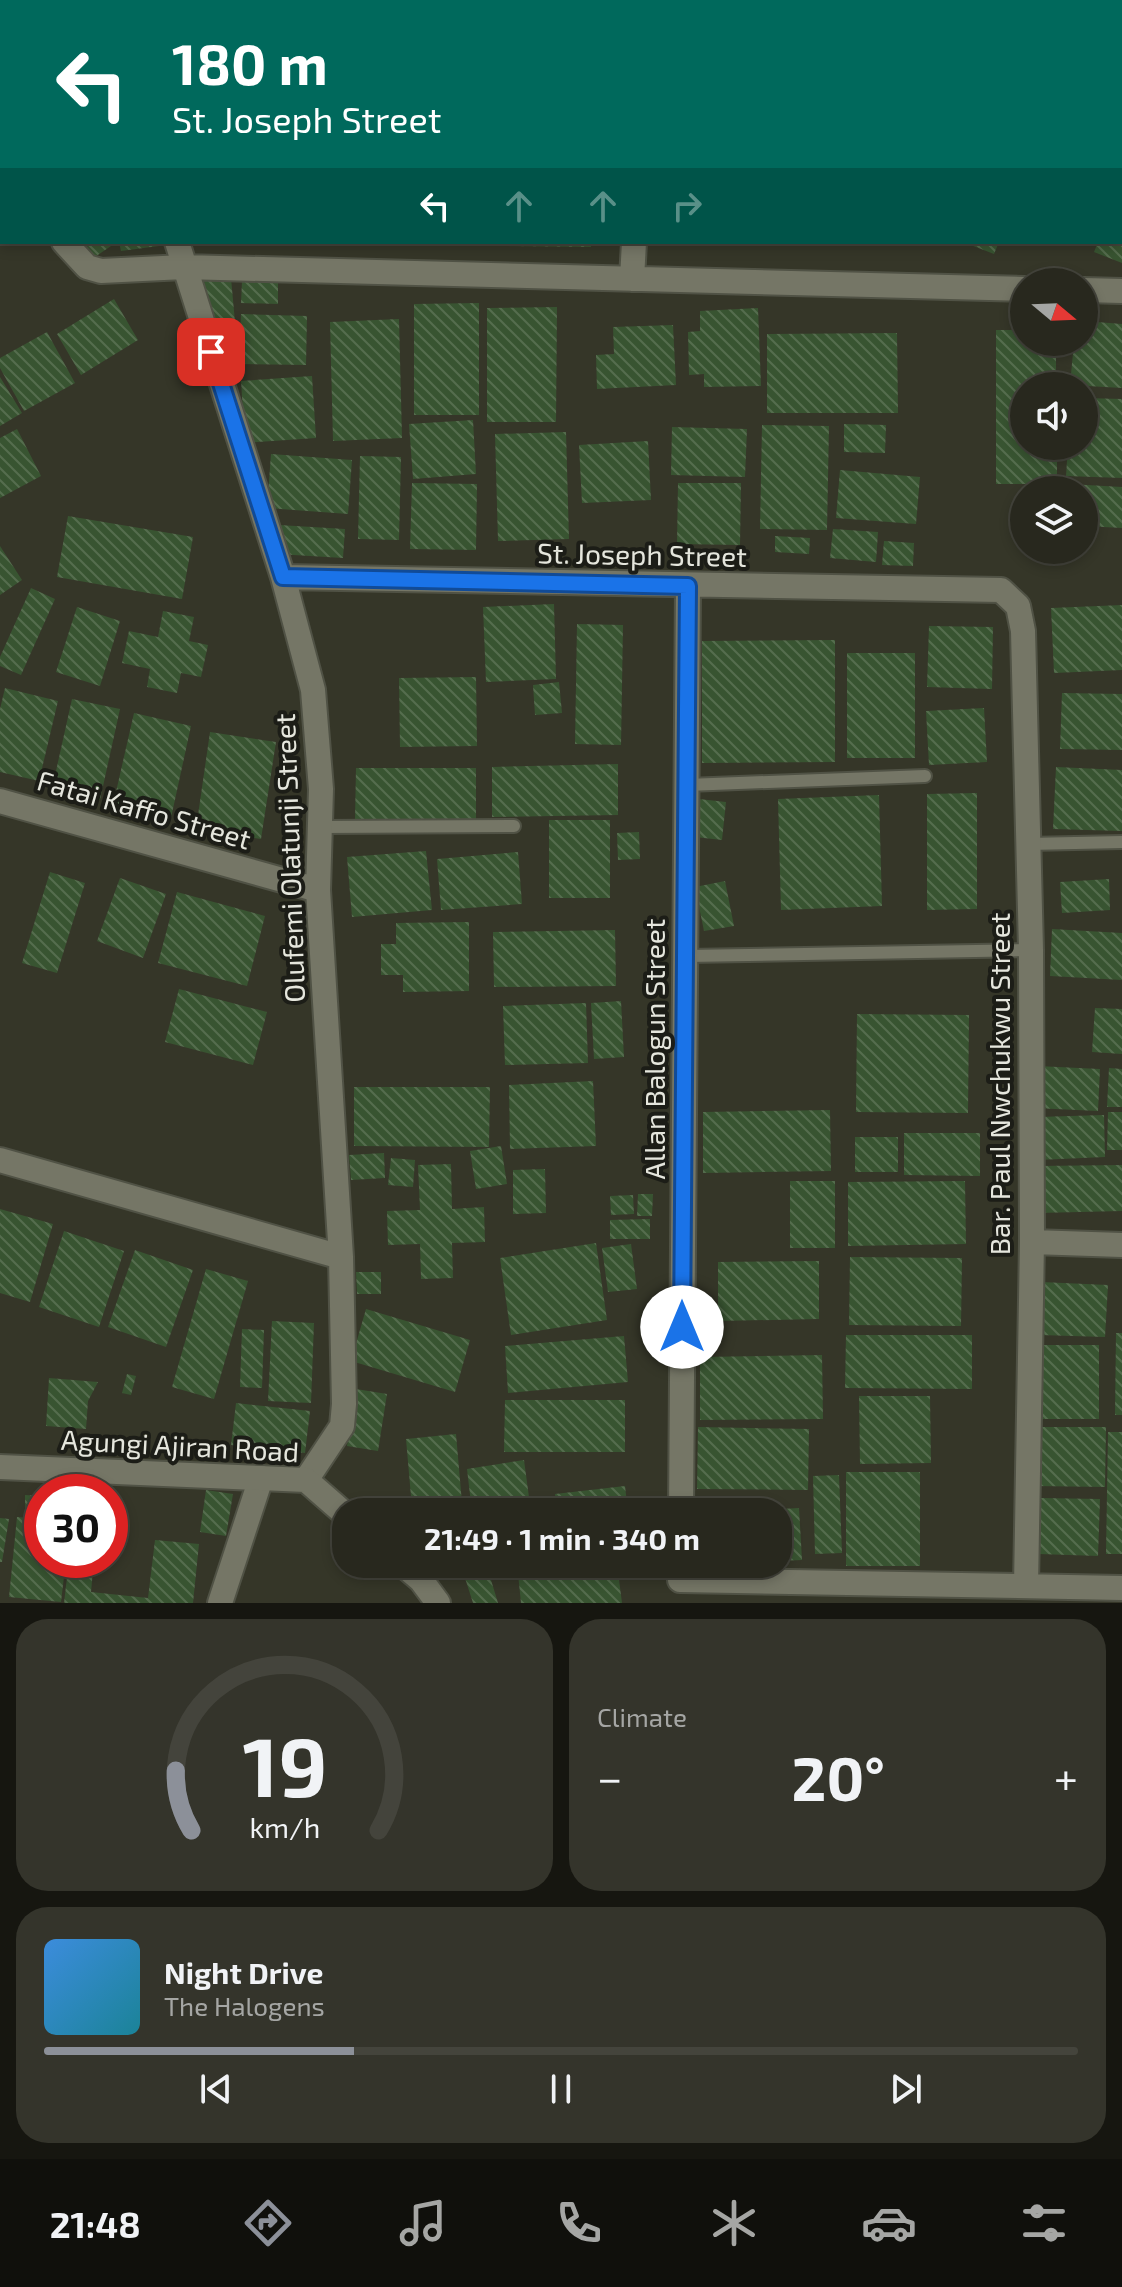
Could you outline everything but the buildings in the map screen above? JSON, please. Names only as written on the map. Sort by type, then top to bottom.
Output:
[{"type":"street","points":[[66,244],[87,267],[101,271],[184,267],[1010,289]]},
{"type":"street","name":"Olufemi Olatunji Street","points":[[178,244],[283,577],[313,690],[321,789],[318,890],[341,1257],[344,1404],[342,1426],[306,1480]]},
{"type":"street","points":[[632,279],[634,244]]},
{"type":"street","points":[[1098,290],[1122,291]]},
{"type":"street","name":"St. Joseph Street","points":[[283,577],[1001,590]]},
{"type":"street","name":"Allan Balogun Street","points":[[681,1498],[688,586]]},
{"type":"street","name":"Bar. Paul Nwchukwu Street","points":[[1001,590],[1018,606],[1023,631],[1031,950],[1032,1242],[1026,1586]]},
{"type":"street","name":"Fatai Kaffo Street","points":[[0,801],[318,890]]},
{"type":"street","points":[[0,1160],[341,1257]]},
{"type":"street","points":[[1032,1242],[1122,1245]]},
{"type":"street","name":"Agungi Ajiran Road","points":[[0,1467],[306,1480],[332,1503]]},
{"type":"street","points":[[220,1603],[261,1478]]},
{"type":"street","points":[[419,1578],[438,1603]]},
{"type":"street","points":[[679,1582],[1122,1588]]},
{"type":"lane","points":[[687,785],[925,776]]},
{"type":"lane","points":[[320,827],[514,826]]},
{"type":"lane","points":[[1028,844],[1122,842]]},
{"type":"lane","points":[[686,956],[1031,950]]},
{"type":"route","points":[[211,352],[283,577],[688,586],[682,1327]]}]
